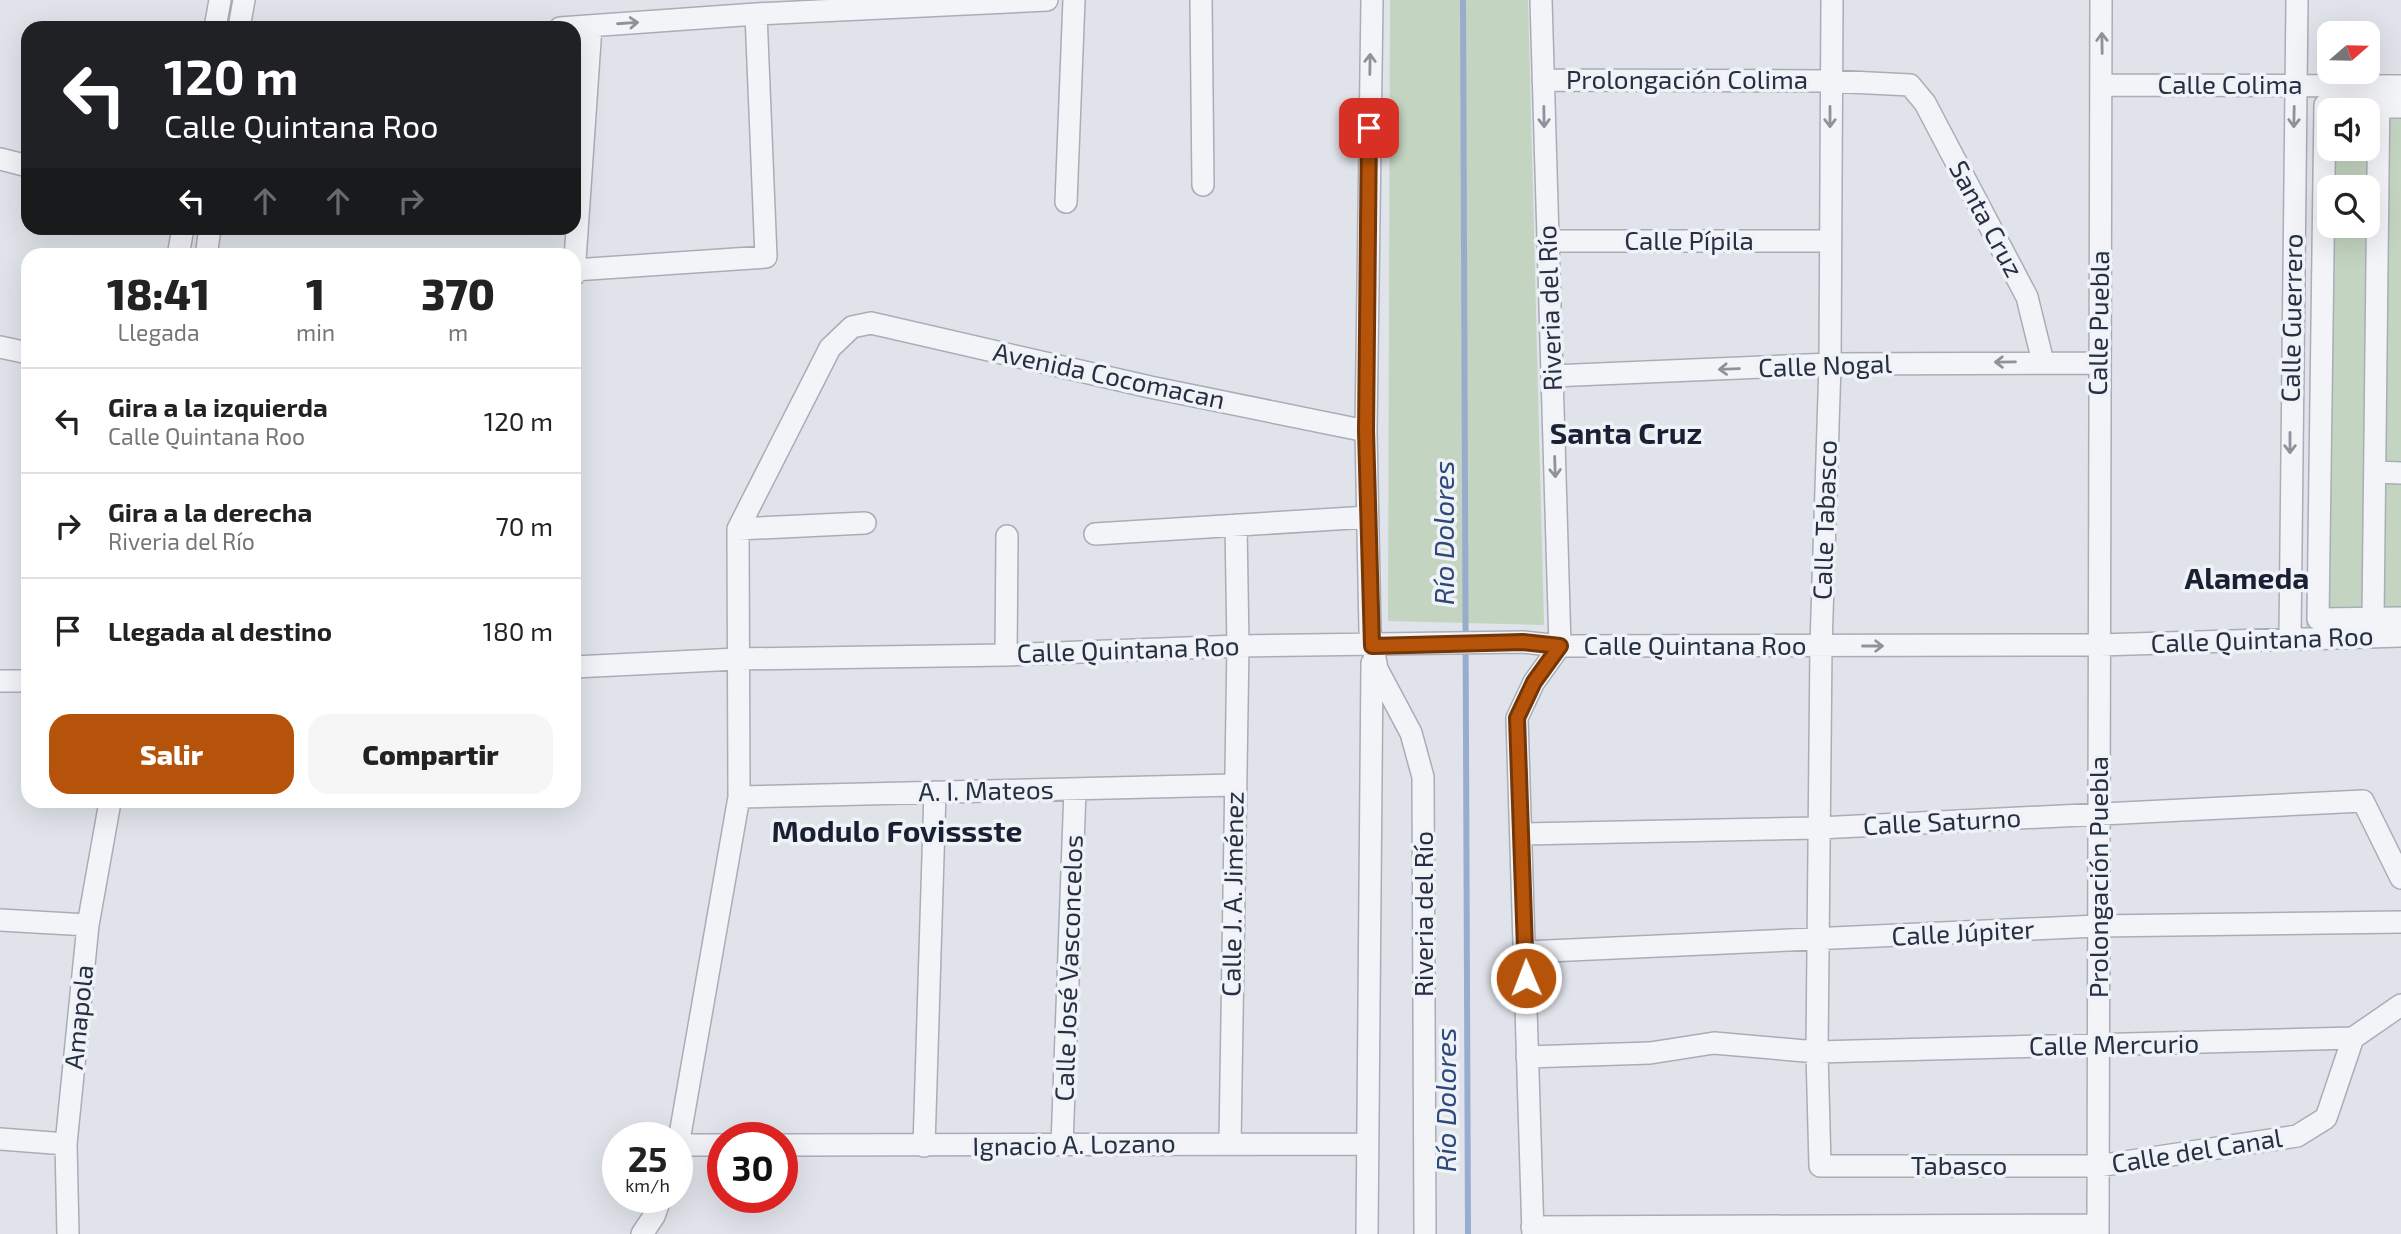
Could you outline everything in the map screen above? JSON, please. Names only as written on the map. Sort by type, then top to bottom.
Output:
[{"type":"street","points":[[216,21],[220,0]]},
{"type":"street","points":[[241,21],[244,0]]},
{"type":"street","points":[[581,27],[698,9],[756,14],[914,3],[1047,0]]},
{"type":"street","points":[[1066,202],[1074,0]]},
{"type":"street","points":[[1201,0],[1203,185]]},
{"type":"street","name":"Riveria del Río","points":[[1367,1234],[1372,646],[1366,431],[1372,0]]},
{"type":"street","name":"Riveria del Río","points":[[1541,0],[1560,646]]},
{"type":"street","name":"Calle Tabasco","points":[[1820,1166],[1817,1052],[1819,828],[1821,646],[1830,364],[1832,0]]},
{"type":"street","name":"Calle Puebla","points":[[2099,645],[2101,0]]},
{"type":"street","name":"Calle Guerrero","points":[[2290,637],[2297,0]]},
{"type":"street","points":[[581,271],[766,257],[756,14]]},
{"type":"street","points":[[581,176],[592,26]]},
{"type":"street","name":"Prolongación Colima","points":[[1543,80],[1830,80],[1910,85]]},
{"type":"street","name":"Calle Colima","points":[[2102,85],[2294,84],[2379,96],[2401,86]]},
{"type":"street","name":"Santa Cruz","points":[[1910,85],[1925,103],[2027,297],[2043,362]]},
{"type":"street","points":[[2373,618],[2379,96]]},
{"type":"street","points":[[2401,107],[2379,96],[2325,105],[2318,619],[2401,618]]},
{"type":"street","points":[[0,159],[21,164]]},
{"type":"street","name":"Calle Pípila","points":[[1547,242],[1830,241]]},
{"type":"street","name":"Avenida Cocomacan","points":[[738,529],[830,348],[852,327],[871,323],[1150,387],[1366,431]]},
{"type":"street","points":[[0,347],[21,352]]},
{"type":"street","name":"Calle Nogal","points":[[1552,376],[1830,364],[2098,363]]},
{"type":"street","points":[[2375,472],[2401,473]]},
{"type":"street","points":[[1095,534],[1368,517]]},
{"type":"street","points":[[683,1122],[739,797],[738,529],[865,523]]},
{"type":"street","name":"Calle J. A. Jiménez","points":[[1230,1143],[1238,646],[1236,525]]},
{"type":"street","points":[[1006,655],[1007,536]]},
{"type":"street","name":"Calle Quintana Roo","points":[[581,667],[737,659],[1006,655],[1238,646],[1523,642],[1560,646],[2099,645],[2290,637],[2401,636]]},
{"type":"street","name":"Prolongación Puebla","points":[[2098,1229],[2099,645]]},
{"type":"street","name":"Riveria del Río","points":[[1372,646],[1377,669],[1412,733],[1423,777],[1424,1234]]},
{"type":"street","points":[[1560,646],[1534,682],[1517,718],[1533,1230],[2098,1229]]},
{"type":"street","points":[[0,681],[21,681]]},
{"type":"street","name":"A. I. Mateos","points":[[739,797],[1234,785]]},
{"type":"street","name":"Calle José Vasconcelos","points":[[1062,1145],[1075,790]]},
{"type":"street","points":[[924,1146],[935,792]]},
{"type":"street","name":"Calle Saturno","points":[[1521,834],[1819,828],[2363,801],[2401,878]]},
{"type":"street","name":"Amapola","points":[[68,1234],[66,1143],[88,925],[109,808]]},
{"type":"street","points":[[0,920],[88,925]]},
{"type":"street","name":"Calle Júpiter","points":[[1526,952],[1818,941],[2097,926],[2401,922]]},
{"type":"street","points":[[2353,1038],[2401,1005]]},
{"type":"street","name":"Calle Mercurio","points":[[1527,1057],[1650,1053],[1714,1043],[1817,1052],[2353,1038]]},
{"type":"street","name":"Calle del Canal","points":[[2098,1166],[2297,1136],[2326,1118],[2353,1038]]},
{"type":"street","points":[[0,1139],[66,1143]]},
{"type":"street","name":"Ignacio A. Lozano","points":[[798,1145],[1367,1144]]},
{"type":"street","name":"Tabasco","points":[[1820,1166],[2098,1166]]},
{"type":"street","points":[[642,1234],[655,1213]]},
{"type":"green space","points":[[1390,0],[1528,0],[1544,625],[1388,621]]},
{"type":"green space","name":"Alameda","points":[[2316,94],[2401,98],[2401,626],[2306,627]]},
{"type":"waterway","name":"Río Dolores","points":[[1463,0],[1468,1234]]},
{"type":"district","name":"Santa Cruz","points":[[1626,434]]},
{"type":"district","name":"Alameda","points":[[2247,579]]},
{"type":"district","name":"Modulo Fovissste","points":[[897,832]]},
{"type":"route","points":[[1369,128],[1366,431],[1372,646],[1523,642],[1560,646],[1534,682],[1517,718],[1526,978]]}]
